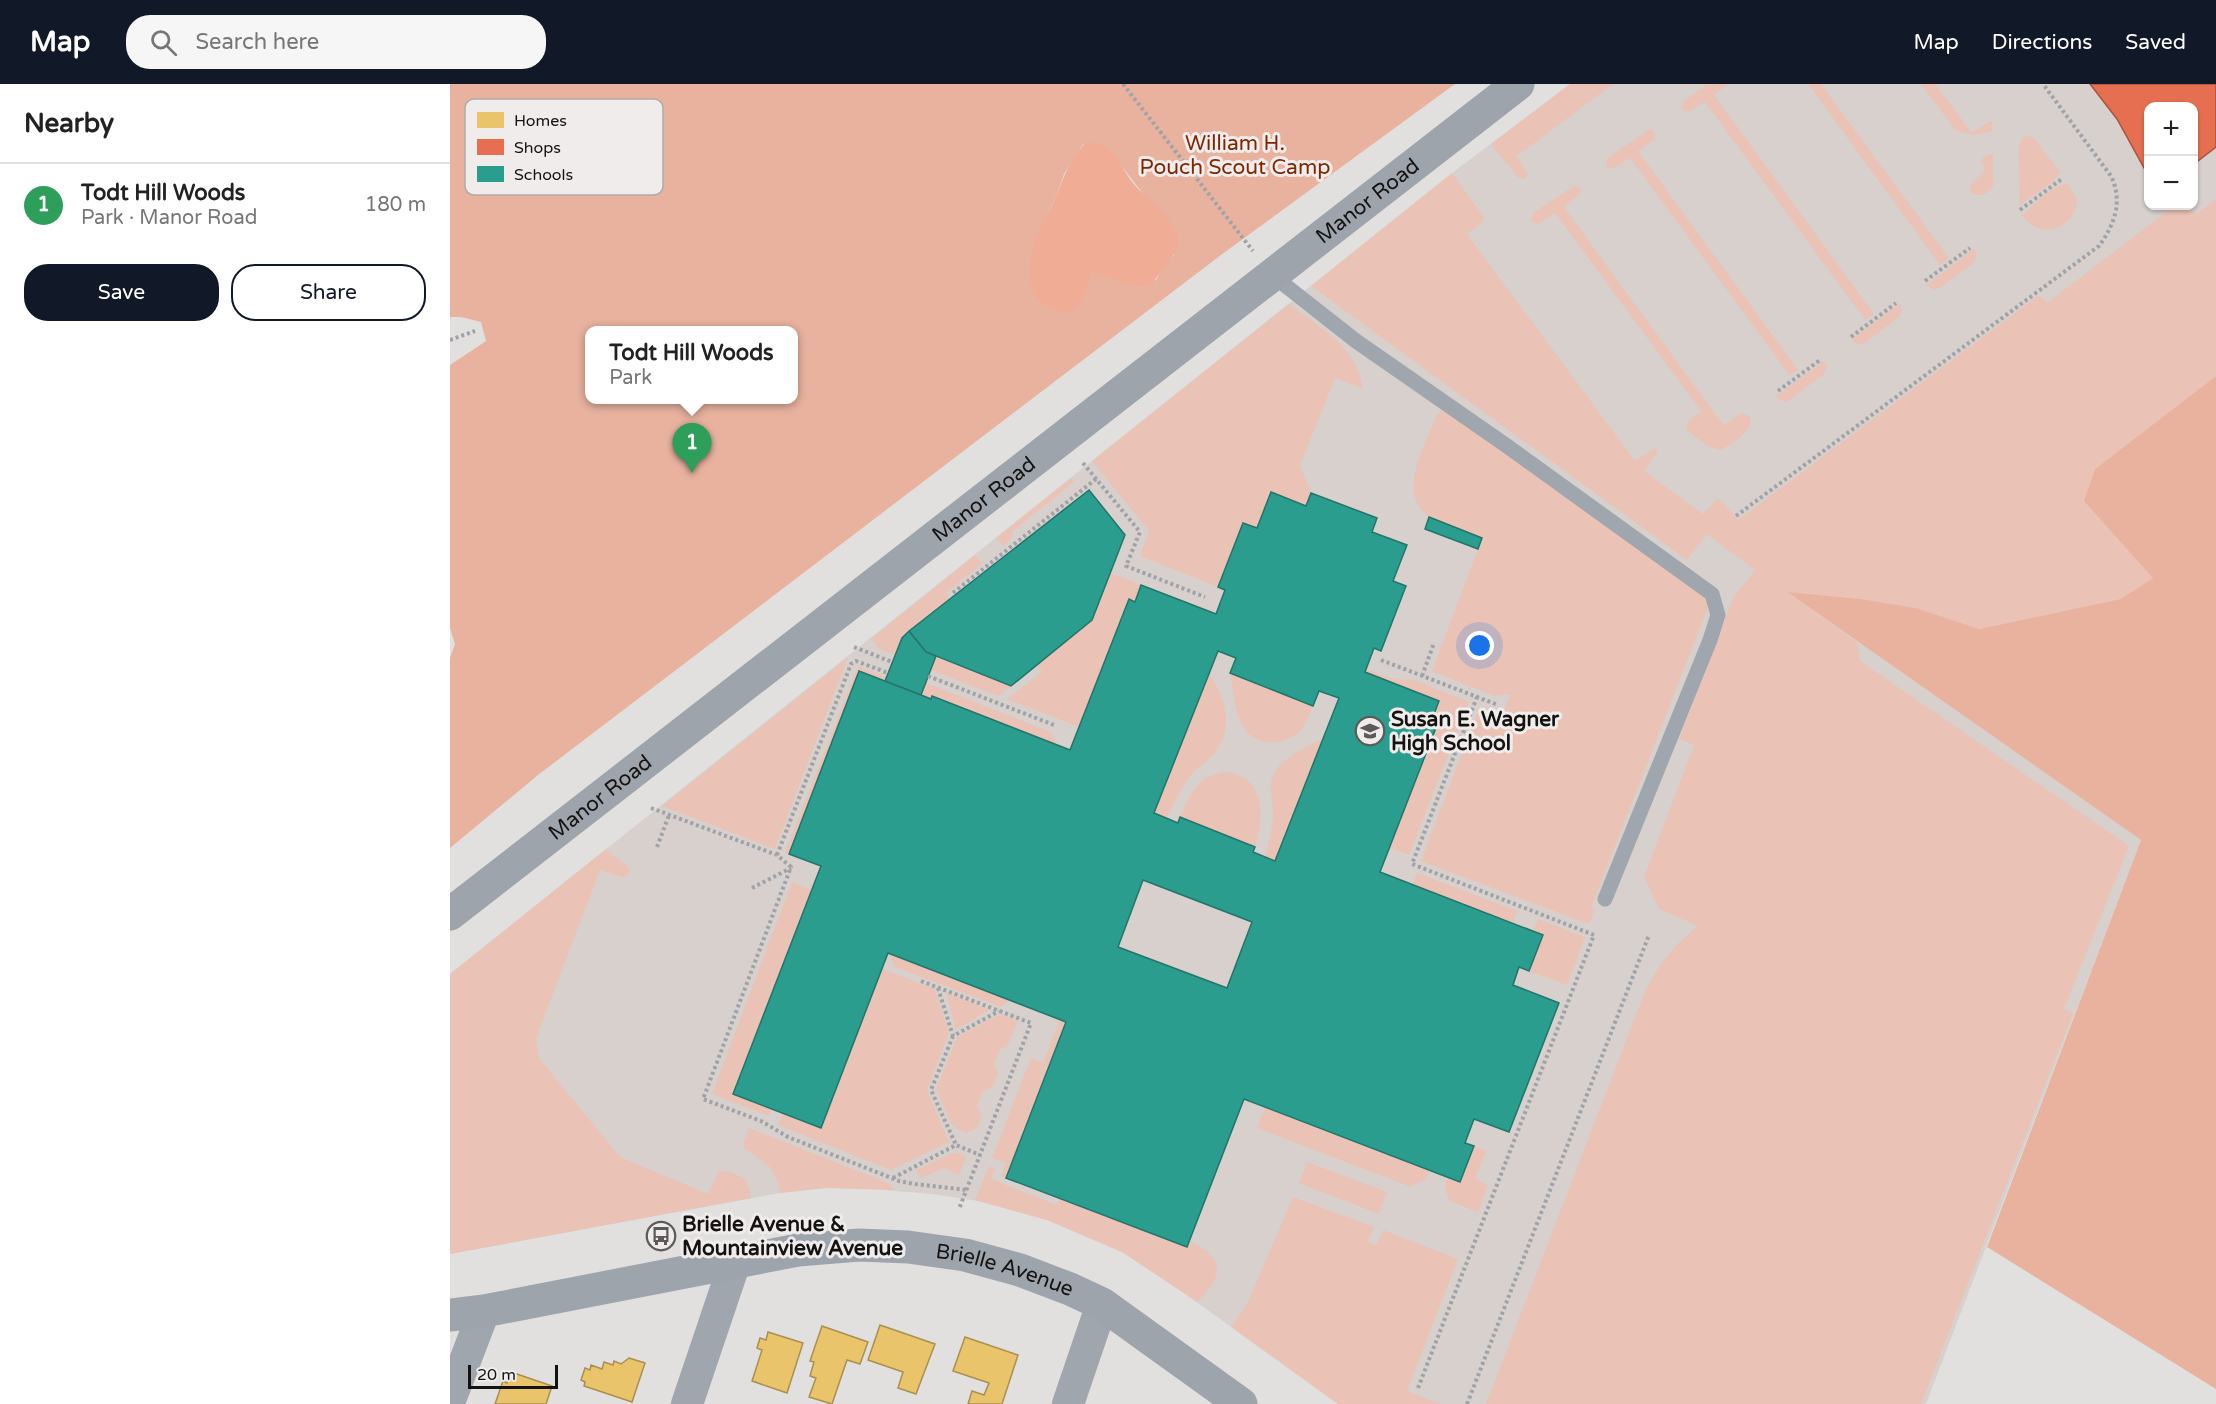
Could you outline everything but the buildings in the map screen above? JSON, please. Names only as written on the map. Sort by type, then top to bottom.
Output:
[{"type":"street","name":"Manor Road","points":[[450,914],[1518,84]]},
{"type":"street","name":"Brielle Avenue","points":[[450,1316],[798,1250],[859,1245],[908,1247],[965,1255],[1020,1270],[1070,1289],[1102,1305],[1241,1404]]},
{"type":"street","points":[[687,1404],[735,1262]]},
{"type":"street","points":[[1068,1404],[1102,1305]]},
{"type":"street","points":[[450,1400],[484,1311]]},
{"type":"lane","points":[[1272,275],[1356,340],[1712,594],[1718,615],[1710,640],[1605,899]]},
{"type":"path","points":[[1123,84],[1272,275]]},
{"type":"path","points":[[1736,516],[2099,246],[2104,239],[2116,213],[2118,202],[2115,184],[2043,84]]},
{"type":"path","points":[[2020,210],[2063,178]]},
{"type":"path","points":[[1925,281],[1970,248]]},
{"type":"path","points":[[1851,337],[1896,303]]},
{"type":"path","points":[[450,340],[475,331]]},
{"type":"path","points":[[1778,391],[1820,360]]},
{"type":"path","points":[[1083,463],[1140,532],[1126,566],[1205,597]]},
{"type":"path","points":[[953,593],[1096,479]]},
{"type":"path","points":[[1422,676],[1434,643]]},
{"type":"path","points":[[854,647],[892,662]]},
{"type":"path","points":[[1381,660],[1498,705]]},
{"type":"path","points":[[777,855],[851,664],[856,661],[888,673]]},
{"type":"path","points":[[928,676],[1054,725]]},
{"type":"path","points":[[1418,1388],[1594,935],[1412,864],[1477,697]]},
{"type":"path","points":[[651,808],[777,855],[791,867]]},
{"type":"path","points":[[657,847],[669,815]]},
{"type":"path","points":[[752,888],[791,867]]},
{"type":"path","points":[[791,867],[703,1099],[761,1121],[788,1137],[892,1178],[915,1184],[967,1190]]},
{"type":"path","points":[[1467,1404],[1648,935]]},
{"type":"path","points":[[921,981],[1031,1023],[959,1209]]},
{"type":"path","points":[[938,987],[954,1036]]},
{"type":"path","points":[[980,1155],[956,1145],[931,1090],[954,1036],[999,1011]]},
{"type":"path","points":[[892,1178],[956,1145]]},
{"type":"shaded area","name":"Susan E. Wagner High School","points":[[1570,84],[2216,84],[2216,376],[2095,469],[2153,578],[1979,629],[1916,608],[1861,599],[1788,593],[2141,840],[1926,1404],[1338,1404],[1184,1293],[1122,1252],[1047,1220],[978,1201],[932,1194],[857,1188],[826,1188],[780,1193],[450,1254],[450,974],[1452,173]]},
{"type":"shaded area","points":[[1570,84],[1613,84],[1517,156],[1528,174],[1525,179],[1518,178],[1491,144]]},
{"type":"shaded area","points":[[1707,84],[1728,84],[1714,95],[1874,314],[1865,320],[1705,102],[1688,112],[1681,110],[1683,102]]},
{"type":"shaded area","points":[[1808,84],[1821,84],[1949,258],[1940,265]]},
{"type":"shaded area","points":[[1921,84],[1935,84],[1972,133],[1990,121],[1993,131],[1975,135],[1956,131]]},
{"type":"shaded area","points":[[1650,129],[1654,132],[1655,139],[1638,151],[1798,370],[1790,376],[1630,158],[1613,169],[1606,166],[1607,158]]},
{"type":"shaded area","points":[[2029,136],[2035,139],[2060,172],[2054,181],[2020,205],[2018,148],[2023,137]]},
{"type":"shaded area","points":[[1096,142],[1111,152],[1133,183],[1168,219],[1174,228],[1178,245],[1174,254],[1149,286],[1134,286],[1091,271],[1087,289],[1072,312],[1056,310],[1044,305],[1036,297],[1030,274],[1033,248],[1070,163],[1084,144]]},
{"type":"shaded area","points":[[1992,154],[1993,187],[1984,195],[1974,195],[1970,191],[1970,185],[1985,170],[1983,158]]},
{"type":"shaded area","points":[[1452,173],[1484,217],[1482,222],[1467,234],[1635,461],[1653,449],[1657,449],[1657,453],[1644,471],[1703,514],[1717,499],[1722,501],[1738,520],[2039,295],[2047,303],[2169,210],[2192,210],[2196,214],[2216,199],[2216,376],[2095,469],[2153,578],[2120,599],[1979,629],[1916,608],[1861,599],[1788,593],[1857,642],[1860,661],[2129,846],[2064,1009],[2073,1013],[1921,1404],[1486,1404],[1644,994],[1666,957],[1698,926],[1659,909],[1644,877],[1694,745],[1679,739],[1733,598],[1755,570],[1707,534],[1687,560],[1311,286]]},
{"type":"shaded area","points":[[2067,183],[2077,199],[2071,218],[2064,224],[2056,228],[2038,228],[2022,216],[2048,192]]},
{"type":"shaded area","points":[[1575,185],[1581,190],[1580,194],[1564,207],[1716,415],[1724,425],[1742,413],[1749,416],[1751,421],[1747,431],[1721,450],[1709,447],[1686,430],[1689,420],[1701,411],[1555,213],[1538,224],[1531,222],[1533,213]]},
{"type":"shaded area","points":[[1974,249],[1977,254],[1974,263],[1940,288],[1934,290],[1926,285]]},
{"type":"shaded area","points":[[1289,304],[1336,340],[1345,350],[1359,374],[1363,389],[1335,378],[1300,465],[1311,493],[1306,506],[1270,493],[1257,528],[1243,523],[1218,587],[1140,556],[1149,531],[1092,461]]},
{"type":"shaded area","points":[[1899,304],[1902,309],[1899,317],[1865,343],[1859,345],[1851,340]]},
{"type":"shaded area","points":[[1824,361],[1827,366],[1824,374],[1787,402],[1778,399],[1776,396]]},
{"type":"shaded area","points":[[1446,410],[1704,595],[1708,601],[1708,607],[1591,908],[1595,909],[1589,924],[1421,861],[1480,706],[1490,709],[1500,721],[1510,694],[1494,696],[1432,671],[1482,538],[1433,519],[1421,510],[1415,498],[1415,471],[1419,456],[1436,417],[1440,411]]},
{"type":"shaded area","points":[[1071,478],[1074,482],[1013,531],[1011,539],[1003,546],[996,538]]},
{"type":"shaded area","points":[[975,555],[982,564],[946,593],[951,599],[899,657],[878,648],[871,639]]},
{"type":"shaded area","points":[[1110,573],[1141,585],[1135,602],[1128,599],[1079,727],[1007,699],[1042,672],[1037,665],[1092,620]]},
{"type":"shaded area","points":[[936,656],[1011,686],[998,696],[931,670]]},
{"type":"shaded area","points":[[848,657],[775,849],[662,806]]},
{"type":"shaded area","points":[[858,666],[886,677],[885,681],[859,671],[789,854],[785,852]]},
{"type":"shaded area","points":[[1366,669],[1393,679],[1414,680],[1469,702],[1409,855],[1390,848],[1439,720],[1433,717],[1439,701],[1365,672]]},
{"type":"shaded area","points":[[1209,673],[1220,693],[1226,714],[1224,735],[1213,755],[1189,777],[1167,818],[1154,813]]},
{"type":"shaded area","points":[[1230,673],[1313,706],[1297,734],[1278,742],[1264,741],[1251,736],[1239,718]]},
{"type":"shaded area","points":[[926,683],[1051,732],[1057,745],[932,696],[931,699],[921,695]]},
{"type":"shaded area","points":[[1323,738],[1275,861],[1265,857],[1273,821],[1271,781],[1273,774],[1287,758]]},
{"type":"shaded area","points":[[1224,772],[1238,775],[1248,781],[1259,799],[1260,823],[1255,847],[1180,817],[1191,794],[1201,782]]},
{"type":"shaded area","points":[[606,849],[626,864],[630,870],[628,875],[622,877],[600,870],[538,1033],[536,1040],[539,1058],[620,1157],[708,1194],[719,1171],[730,1172],[746,1179],[751,1198],[450,1254],[450,974]]},
{"type":"shaded area","points":[[1417,873],[1517,911],[1512,923],[1412,885]]},
{"type":"shaded area","points":[[792,882],[812,890],[734,1094],[771,1109],[769,1116],[712,1094]]},
{"type":"shaded area","points":[[1538,919],[1585,937],[1567,985],[1529,971],[1543,936],[1533,931]]},
{"type":"shaded area","points":[[888,953],[1010,1000],[1001,1007],[895,967]]},
{"type":"shaded area","points":[[882,969],[935,989],[949,1033],[927,1090],[949,1142],[891,1170],[778,1125],[783,1113],[821,1128]]},
{"type":"shaded area","points":[[946,993],[989,1010],[956,1030]]},
{"type":"shaded area","points":[[1000,1014],[1018,1021],[1007,1047],[1001,1048],[994,1064],[998,1073],[992,1088],[983,1091],[977,1106],[982,1116],[977,1128],[966,1133],[952,1126],[936,1089],[957,1037]]},
{"type":"shaded area","points":[[1060,1019],[1066,1022],[1006,1178],[1001,1176],[1006,1163],[992,1158],[1031,1058],[1043,1063]]},
{"type":"shaded area","points":[[1265,1107],[1430,1170],[1426,1179],[1411,1187],[1257,1128]]},
{"type":"shaded area","points":[[749,1128],[883,1181],[891,1185],[894,1190],[826,1188],[780,1193],[777,1180],[769,1166],[744,1148],[743,1144]]},
{"type":"shaded area","points":[[1474,1146],[1486,1151],[1475,1179],[1488,1185],[1478,1212],[1449,1201],[1445,1186],[1448,1177]]},
{"type":"shaded area","points":[[955,1152],[966,1157],[959,1175],[944,1168],[921,1178],[916,1170]]},
{"type":"shaded area","points":[[1307,1162],[1387,1192],[1379,1214],[1299,1183]]},
{"type":"shaded area","points":[[989,1166],[995,1169],[991,1179],[1057,1205],[1060,1198],[1186,1247],[1189,1241],[1201,1247],[1215,1261],[1216,1276],[1212,1284],[1197,1302],[1122,1252],[1047,1220],[975,1200]]},
{"type":"shaded area","points":[[1293,1197],[1374,1227],[1368,1242],[1376,1246],[1383,1230],[1458,1259],[1407,1391],[1441,1404],[1338,1404],[1231,1327],[1248,1302]]},
{"type":"green space","name":"William H. Pouch Scout Camp","points":[[450,84],[1455,84],[1221,255],[538,775],[450,848],[450,658],[455,644],[450,628],[450,365],[486,341],[481,322],[450,317]],"holes":[[[1083,144],[1110,151],[1147,199],[1174,255],[1167,261],[1156,280],[1134,286],[1096,271],[1091,271],[1089,275],[1038,234],[1056,197],[1064,174]]]},
{"type":"green space","points":[[2216,376],[2216,1389],[1987,1247],[2141,840],[1787,592],[1861,599],[1916,608],[1979,629],[2120,599],[2153,578],[2084,501],[2095,469]]},
{"type":"place","name":"Todt Hill Woods","points":[[692,473]]},
{"type":"place","name":"Susan E. Wagner High School","points":[[1370,731]]},
{"type":"place","name":"Brielle Avenue & Mountainview Avenue","points":[[661,1236]]}]
